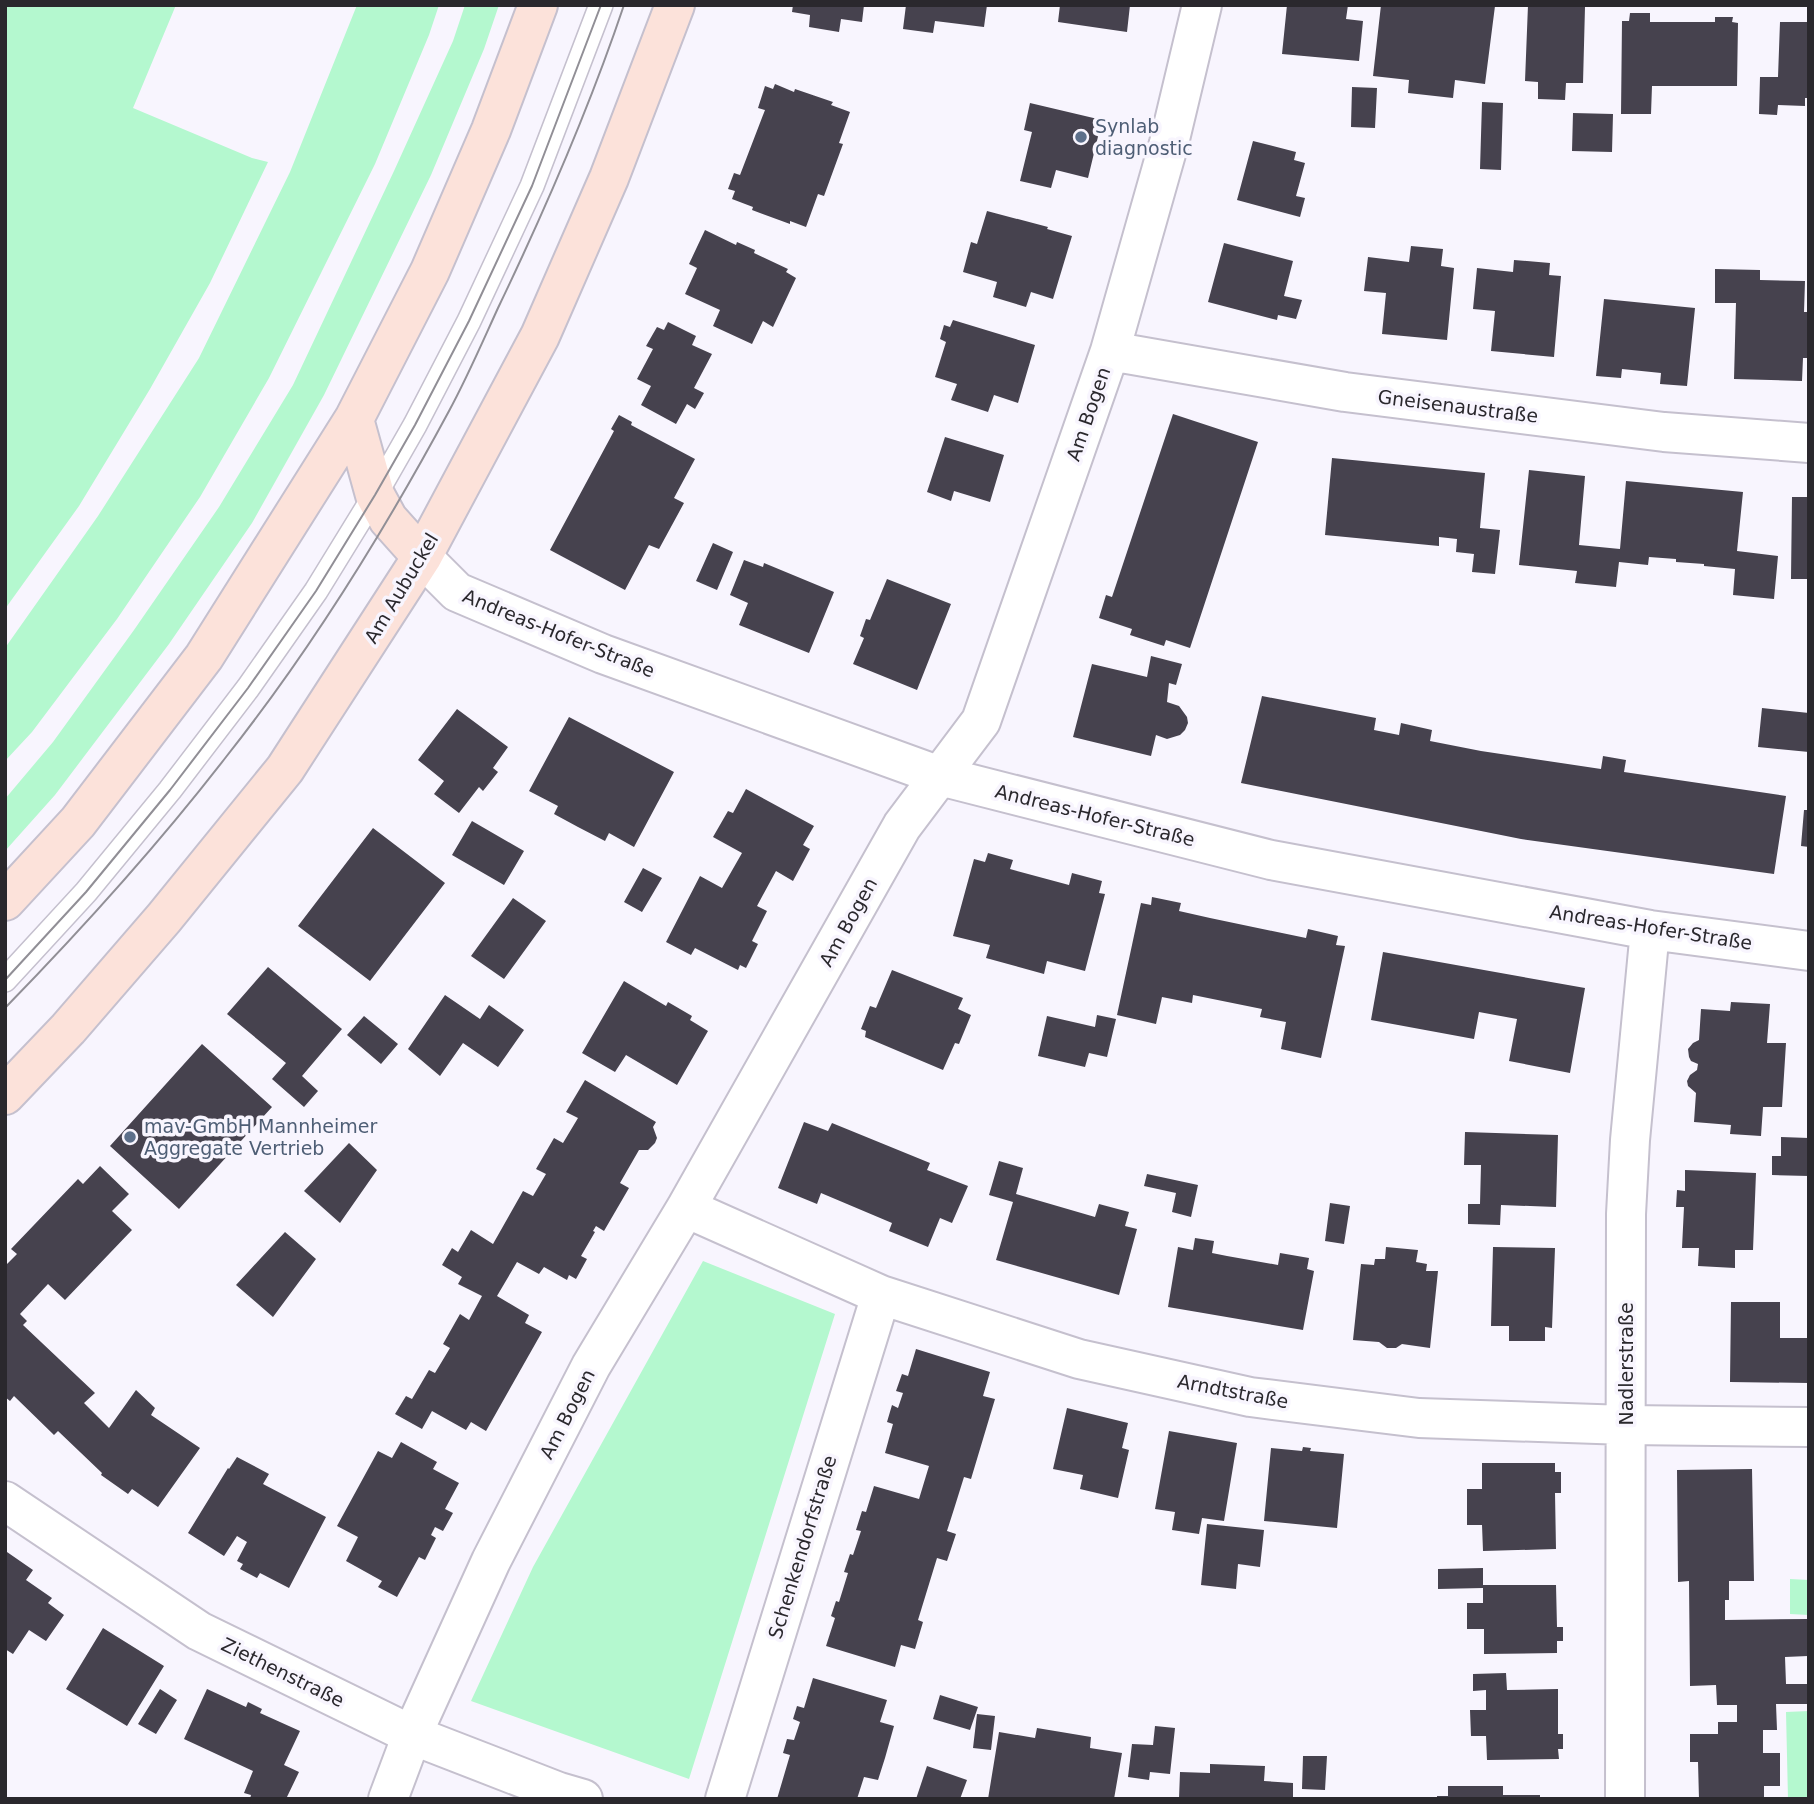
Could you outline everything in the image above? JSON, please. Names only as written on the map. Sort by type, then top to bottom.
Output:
[{"type":"main road","points":[[5,901],[78,822],[204,657],[354,419],[430,271],[491,130],[538,5]]},
{"type":"main road","name":"Am Aubuckel","points":[[5,1095],[68,1029],[164,918],[285,769],[422,557],[540,336],[608,178],[675,5]]},
{"type":"main road","points":[[354,419],[375,495],[388,519],[422,557]]},
{"type":"street","name":"Am Bogen","points":[[388,1799],[412,1735],[491,1561],[591,1366],[686,1208],[902,826],[981,721],[1110,351],[1169,143],[1202,5]]},
{"type":"street","name":"Gneisenaustraße","points":[[1110,351],[1345,392],[1664,432],[1809,443]]},
{"type":"street","name":"Andreas-Hofer-Straße","points":[[422,557],[457,592],[579,644],[940,776],[1271,860],[1650,930],[1809,951]]},
{"type":"street","name":"Nadlerstraße","points":[[1625,1799],[1626,1213],[1628,1164],[1650,930]]},
{"type":"street","name":"Arndtstraße","points":[[686,1208],[881,1295],[1079,1359],[1250,1397],[1419,1418],[1626,1425],[1809,1427]]},
{"type":"street","name":"Schenkendorfstraße","points":[[724,1799],[881,1295]]},
{"type":"street","name":"Ziethenstraße","points":[[5,1501],[199,1631],[412,1735],[583,1799]]},
{"type":"lane","points":[[5,980],[86,892],[178,780],[248,688],[316,591],[375,495],[463,332],[520,210],[601,5]]},
{"type":"green space","points":[[5,5],[176,5],[133,108],[252,158],[268,162],[210,283],[150,389],[79,506],[5,609]]},
{"type":"green space","points":[[357,5],[439,5],[375,164],[269,378],[200,497],[117,619],[32,732],[5,761],[5,648],[98,516],[199,358],[290,172]]},
{"type":"green space","points":[[465,5],[499,5],[484,49],[431,175],[324,395],[252,523],[169,644],[55,795],[5,851],[5,799],[53,742],[134,630],[219,507],[293,385],[453,41]]},
{"type":"green space","points":[[703,1261],[835,1314],[689,1779],[471,1701],[533,1567]]},
{"type":"green space","points":[[1790,1579],[1809,1580],[1809,1615],[1790,1614]]},
{"type":"green space","points":[[1809,1711],[1809,1799],[1788,1799],[1786,1712]]},
{"type":"building","points":[[793,5],[864,5],[862,22],[841,19],[839,32],[809,27],[810,15],[792,12]]},
{"type":"building","points":[[906,5],[987,5],[984,27],[935,21],[933,33],[903,29]]},
{"type":"building","points":[[1060,5],[1130,5],[1127,32],[1058,22]]},
{"type":"building","points":[[1287,5],[1348,5],[1346,19],[1363,21],[1359,61],[1282,54]]},
{"type":"building","points":[[1381,5],[1495,6],[1485,84],[1455,80],[1453,98],[1408,93],[1409,80],[1373,76]]},
{"type":"building","points":[[1528,5],[1585,7],[1583,83],[1566,83],[1565,100],[1538,99],[1538,82],[1525,81]]},
{"type":"building","points":[[1630,13],[1650,13],[1650,22],[1715,22],[1715,17],[1733,17],[1732,22],[1738,23],[1737,86],[1652,86],[1651,114],[1621,114],[1622,21],[1629,21]]},
{"type":"building","points":[[1780,22],[1809,22],[1809,98],[1805,98],[1805,106],[1778,105],[1777,115],[1759,114],[1760,77],[1778,77]]},
{"type":"building","points":[[775,84],[833,102],[831,105],[850,112],[839,143],[843,144],[824,196],[818,194],[806,227],[752,210],[753,207],[732,199],[735,191],[728,189],[734,173],[740,175],[765,110],[758,108],[765,86],[773,89]]},
{"type":"building","points":[[1352,87],[1377,88],[1375,128],[1351,127]]},
{"type":"building","points":[[1482,102],[1503,103],[1501,170],[1480,169]]},
{"type":"building","points":[[1030,103],[1102,120],[1088,178],[1056,170],[1051,188],[1020,181],[1032,132],[1024,130]]},
{"type":"building","points":[[1573,113],[1613,114],[1612,152],[1572,151]]},
{"type":"building","points":[[1253,141],[1296,152],[1294,160],[1305,163],[1296,196],[1305,198],[1300,217],[1237,200]]},
{"type":"building","points":[[987,211],[1072,236],[1053,299],[1031,292],[1026,307],[993,297],[997,282],[963,272],[971,242],[977,244]]},
{"type":"building","points":[[705,230],[736,245],[737,242],[755,250],[754,253],[788,269],[786,272],[796,278],[773,327],[763,321],[752,344],[713,326],[720,310],[685,294],[697,268],[689,264]]},
{"type":"building","points":[[1224,243],[1293,261],[1284,296],[1302,300],[1296,319],[1278,315],[1277,320],[1208,302]]},
{"type":"building","points":[[1411,246],[1443,249],[1441,266],[1454,268],[1447,340],[1382,334],[1386,293],[1364,291],[1368,257],[1409,262]]},
{"type":"building","points":[[1514,260],[1550,263],[1549,275],[1561,276],[1554,357],[1491,351],[1495,311],[1473,309],[1477,268],[1513,272]]},
{"type":"building","points":[[1715,269],[1760,270],[1760,280],[1805,281],[1804,312],[1809,312],[1809,358],[1803,358],[1802,381],[1734,379],[1736,303],[1715,303]]},
{"type":"building","points":[[1604,299],[1695,308],[1687,386],[1660,384],[1661,373],[1622,369],[1621,378],[1596,376]]},
{"type":"building","points":[[953,320],[1035,345],[1018,403],[994,395],[988,412],[951,400],[957,384],[935,377],[946,342],[940,339],[944,325],[950,327]]},
{"type":"building","points":[[668,322],[696,336],[692,345],[712,354],[694,388],[704,393],[695,409],[687,404],[676,424],[641,405],[651,386],[637,379],[653,349],[646,346],[657,327],[664,330]]},
{"type":"building","points":[[1173,414],[1258,442],[1190,648],[1166,640],[1164,646],[1130,635],[1132,629],[1099,618],[1106,595],[1112,597]]},
{"type":"building","points":[[619,415],[632,422],[631,425],[695,459],[674,498],[684,503],[659,549],[649,545],[625,590],[550,550],[614,431],[611,429]]},
{"type":"building","points":[[945,437],[1004,455],[990,502],[954,491],[951,501],[927,492]]},
{"type":"building","points":[[1332,458],[1485,473],[1480,528],[1500,530],[1495,574],[1472,572],[1474,554],[1456,552],[1457,539],[1439,537],[1439,546],[1325,535]]},
{"type":"building","points":[[1529,470],[1585,476],[1579,545],[1620,549],[1626,481],[1743,492],[1737,551],[1778,556],[1774,599],[1733,595],[1735,569],[1676,562],[1676,559],[1649,557],[1648,565],[1619,562],[1616,587],[1575,583],[1577,571],[1519,565]]},
{"type":"building","points":[[1792,497],[1809,497],[1809,579],[1791,579]]},
{"type":"building","points":[[713,543],[733,552],[717,590],[696,581]]},
{"type":"building","points":[[744,560],[763,567],[764,563],[834,592],[809,653],[739,625],[748,603],[730,595]]},
{"type":"building","points":[[887,579],[951,604],[917,690],[853,664],[864,638],[860,636],[866,619],[870,620]]},
{"type":"building","points":[[1151,656],[1182,664],[1176,685],[1169,683],[1167,702],[1179,706],[1187,717],[1185,730],[1180,735],[1167,739],[1156,735],[1151,756],[1073,737],[1092,664],[1147,677]]},
{"type":"building","points":[[1262,696],[1376,718],[1374,730],[1399,735],[1401,723],[1432,730],[1430,741],[1481,751],[1601,769],[1603,756],[1626,760],[1624,772],[1786,796],[1774,874],[1521,839],[1241,783]]},
{"type":"building","points":[[1762,708],[1809,713],[1809,752],[1758,747]]},
{"type":"building","points":[[457,709],[508,747],[493,768],[498,772],[483,791],[479,787],[459,813],[434,794],[444,781],[418,760]]},
{"type":"building","points":[[569,717],[674,772],[634,847],[609,833],[605,841],[578,827],[554,814],[558,806],[529,791]]},
{"type":"building","points":[[746,789],[814,826],[803,845],[810,849],[793,881],[776,871],[757,906],[767,911],[752,941],[758,944],[746,968],[740,965],[738,970],[695,948],[691,955],[666,942],[700,876],[722,888],[742,853],[713,837],[728,811],[733,813]]},
{"type":"building","points":[[1804,810],[1809,810],[1809,847],[1801,846]]},
{"type":"building","points":[[472,821],[524,851],[504,885],[452,855]]},
{"type":"building","points":[[373,828],[445,883],[370,981],[298,926]]},
{"type":"building","points":[[988,853],[1013,860],[1010,869],[1069,885],[1072,873],[1102,881],[1099,893],[1105,894],[1085,971],[1047,961],[1044,974],[986,958],[990,945],[953,936],[974,859],[985,862]]},
{"type":"building","points":[[643,868],[662,878],[642,912],[624,902]]},
{"type":"building","points":[[1152,897],[1181,903],[1179,911],[1210,918],[1306,938],[1308,929],[1338,936],[1336,945],[1345,946],[1321,1058],[1281,1049],[1286,1022],[1260,1017],[1262,1009],[1193,995],[1192,1003],[1162,997],[1156,1024],[1117,1015],[1141,903],[1151,905]]},
{"type":"building","points":[[513,898],[546,921],[504,979],[471,956]]},
{"type":"building","points":[[1383,952],[1585,988],[1570,1073],[1509,1061],[1517,1019],[1479,1012],[1474,1039],[1371,1020]]},
{"type":"building","points":[[268,967],[342,1029],[302,1076],[318,1091],[304,1107],[272,1079],[286,1063],[227,1014]]},
{"type":"building","points":[[892,970],[963,998],[958,1009],[971,1015],[959,1044],[955,1043],[943,1070],[865,1037],[866,1031],[861,1029],[870,1006],[876,1008]]},
{"type":"building","points":[[624,981],[666,1006],[668,1002],[692,1016],[690,1020],[708,1031],[677,1085],[626,1055],[615,1072],[582,1053]]},
{"type":"building","points":[[445,995],[480,1019],[489,1005],[524,1030],[498,1067],[463,1043],[440,1076],[408,1049]]},
{"type":"building","points":[[1731,1002],[1770,1004],[1767,1043],[1786,1043],[1782,1107],[1763,1107],[1761,1136],[1730,1134],[1731,1125],[1694,1122],[1696,1093],[1688,1086],[1687,1081],[1697,1070],[1698,1064],[1691,1061],[1688,1049],[1699,1040],[1701,1009],[1730,1011]]},
{"type":"building","points":[[1097,1015],[1116,1019],[1107,1057],[1089,1053],[1085,1067],[1038,1056],[1047,1016],[1095,1027]]},
{"type":"building","points":[[364,1016],[398,1044],[381,1064],[347,1035]]},
{"type":"building","points":[[202,1044],[272,1107],[179,1209],[110,1146]]},
{"type":"building","points":[[585,1080],[656,1122],[653,1127],[657,1138],[655,1143],[648,1150],[639,1150],[620,1183],[629,1188],[604,1231],[596,1226],[593,1231],[595,1232],[581,1256],[587,1259],[576,1279],[569,1275],[567,1280],[544,1267],[539,1274],[517,1262],[497,1296],[529,1315],[525,1323],[542,1332],[486,1431],[471,1422],[466,1430],[432,1411],[422,1429],[395,1414],[406,1396],[412,1399],[429,1370],[435,1373],[450,1348],[443,1344],[460,1314],[469,1320],[482,1296],[458,1284],[462,1277],[442,1265],[452,1248],[458,1252],[471,1230],[493,1244],[523,1191],[533,1196],[546,1174],[536,1169],[554,1138],[563,1143],[578,1118],[566,1112]]},
{"type":"building","points":[[804,1122],[828,1131],[832,1123],[930,1163],[927,1170],[968,1186],[952,1223],[940,1218],[928,1247],[889,1231],[892,1223],[821,1193],[817,1204],[778,1188]]},
{"type":"building","points":[[1465,1132],[1558,1135],[1556,1207],[1501,1205],[1500,1225],[1468,1224],[1468,1204],[1480,1204],[1481,1165],[1464,1165]]},
{"type":"building","points":[[1781,1137],[1809,1138],[1809,1176],[1772,1175],[1772,1156],[1781,1156]]},
{"type":"building","points":[[349,1143],[377,1170],[340,1223],[304,1191]]},
{"type":"building","points":[[999,1161],[1023,1168],[1016,1194],[1095,1217],[1099,1204],[1129,1212],[1125,1226],[1137,1229],[1119,1295],[996,1260],[1013,1202],[989,1195]]},
{"type":"building","points":[[100,1166],[129,1194],[112,1211],[132,1230],[65,1300],[48,1284],[20,1314],[27,1321],[23,1325],[95,1393],[84,1403],[109,1428],[136,1390],[155,1408],[151,1415],[200,1448],[158,1507],[132,1489],[128,1494],[101,1475],[102,1473],[58,1431],[54,1435],[14,1396],[10,1401],[5,1397],[5,1266],[17,1254],[11,1249],[78,1179],[83,1184]]},
{"type":"building","points":[[1685,1170],[1756,1173],[1753,1250],[1735,1250],[1735,1268],[1698,1266],[1699,1248],[1682,1248],[1684,1207],[1676,1207],[1677,1190],[1685,1191]]},
{"type":"building","points":[[1147,1174],[1198,1185],[1191,1217],[1172,1212],[1176,1193],[1144,1186]]},
{"type":"building","points":[[1330,1203],[1350,1206],[1344,1244],[1325,1241]]},
{"type":"building","points":[[285,1232],[316,1259],[273,1317],[236,1285]]},
{"type":"building","points":[[1195,1238],[1214,1241],[1212,1253],[1278,1265],[1280,1253],[1309,1258],[1307,1269],[1314,1271],[1303,1330],[1168,1307],[1178,1247],[1193,1250]]},
{"type":"building","points":[[1386,1247],[1418,1250],[1416,1262],[1427,1264],[1426,1271],[1438,1271],[1430,1348],[1402,1344],[1396,1348],[1387,1348],[1379,1342],[1353,1340],[1361,1264],[1374,1265],[1375,1259],[1385,1259]]},
{"type":"building","points":[[1493,1247],[1555,1248],[1552,1328],[1545,1327],[1545,1341],[1509,1341],[1509,1326],[1491,1326]]},
{"type":"building","points":[[1731,1302],[1780,1302],[1780,1338],[1809,1338],[1809,1383],[1730,1382]]},
{"type":"building","points":[[916,1349],[990,1372],[983,1396],[995,1399],[971,1479],[964,1477],[947,1531],[956,1534],[947,1561],[937,1558],[918,1620],[923,1622],[915,1649],[901,1645],[895,1667],[826,1646],[835,1618],[831,1616],[836,1601],[839,1602],[848,1573],[844,1572],[861,1531],[856,1530],[862,1511],[866,1512],[874,1486],[919,1499],[929,1466],[885,1453],[893,1424],[887,1422],[892,1405],[898,1408],[903,1393],[896,1391],[902,1374],[908,1376]]},
{"type":"building","points":[[1067,1408],[1128,1423],[1122,1448],[1129,1450],[1118,1498],[1080,1489],[1083,1475],[1053,1469]]},
{"type":"building","points":[[1169,1431],[1237,1443],[1224,1521],[1202,1518],[1199,1534],[1172,1530],[1175,1512],[1155,1509]]},
{"type":"building","points":[[401,1442],[437,1462],[433,1469],[459,1483],[445,1509],[453,1513],[443,1531],[435,1527],[431,1535],[436,1538],[425,1560],[419,1557],[397,1597],[378,1587],[382,1581],[346,1561],[358,1537],[337,1526],[378,1451],[392,1458]]},
{"type":"building","points":[[1303,1447],[1311,1448],[1310,1451],[1344,1454],[1337,1528],[1264,1521],[1271,1448],[1302,1451]]},
{"type":"building","points":[[237,1457],[269,1474],[263,1484],[326,1517],[289,1588],[260,1573],[257,1578],[240,1569],[243,1564],[237,1561],[247,1542],[237,1536],[224,1556],[188,1533]]},
{"type":"building","points":[[1482,1463],[1555,1463],[1555,1472],[1561,1472],[1561,1493],[1555,1493],[1556,1549],[1483,1551],[1482,1525],[1467,1525],[1467,1489],[1482,1489]]},
{"type":"building","points":[[1752,1469],[1754,1581],[1729,1581],[1725,1620],[1808,1619],[1808,1656],[1785,1657],[1786,1684],[1809,1684],[1809,1704],[1776,1704],[1777,1730],[1763,1730],[1763,1753],[1780,1753],[1780,1786],[1764,1786],[1764,1799],[1699,1799],[1698,1762],[1690,1762],[1690,1734],[1718,1734],[1718,1722],[1737,1722],[1737,1705],[1717,1705],[1716,1685],[1690,1686],[1689,1581],[1678,1582],[1677,1470]]},
{"type":"building","points":[[1207,1524],[1264,1530],[1260,1567],[1238,1564],[1236,1589],[1201,1585]]},
{"type":"building","points":[[7,1552],[33,1570],[26,1580],[52,1598],[48,1603],[64,1615],[46,1641],[29,1630],[13,1654],[5,1649]]},
{"type":"building","points":[[1483,1568],[1483,1585],[1556,1585],[1557,1627],[1563,1627],[1563,1641],[1557,1641],[1557,1653],[1484,1654],[1484,1629],[1467,1629],[1467,1603],[1483,1603],[1483,1588],[1438,1589],[1438,1569]]},
{"type":"building","points":[[103,1628],[164,1666],[127,1726],[66,1689]]},
{"type":"building","points":[[1506,1673],[1507,1690],[1558,1689],[1558,1734],[1563,1734],[1563,1749],[1558,1749],[1559,1759],[1487,1760],[1486,1736],[1471,1736],[1470,1710],[1486,1710],[1486,1690],[1473,1691],[1473,1674]]},
{"type":"building","points":[[813,1678],[887,1700],[880,1722],[894,1726],[885,1758],[878,1780],[864,1777],[857,1799],[777,1799],[790,1755],[783,1753],[787,1739],[794,1740],[800,1722],[793,1719],[797,1706],[804,1708]]},
{"type":"building","points":[[160,1689],[177,1700],[156,1734],[138,1724]]},
{"type":"building","points":[[207,1689],[246,1707],[248,1702],[262,1709],[260,1713],[300,1731],[284,1765],[299,1772],[286,1799],[250,1799],[251,1795],[244,1793],[253,1771],[184,1739]]},
{"type":"building","points":[[940,1695],[978,1707],[970,1730],[933,1719]]},
{"type":"building","points":[[977,1714],[995,1716],[991,1750],[973,1748]]},
{"type":"building","points":[[1155,1726],[1175,1728],[1170,1774],[1150,1772],[1149,1780],[1128,1777],[1132,1744],[1153,1745]]},
{"type":"building","points":[[1037,1728],[1091,1737],[1090,1748],[1122,1753],[1114,1799],[988,1799],[999,1732],[1035,1738]]},
{"type":"building","points":[[1303,1756],[1327,1756],[1325,1790],[1302,1789]]},
{"type":"building","points":[[1210,1764],[1265,1766],[1264,1781],[1293,1783],[1293,1799],[1179,1799],[1180,1772],[1210,1773]]},
{"type":"building","points":[[927,1766],[967,1780],[960,1799],[916,1799]]},
{"type":"building","points":[[1448,1786],[1503,1786],[1503,1795],[1540,1795],[1540,1799],[1437,1799],[1437,1796],[1448,1796]]},
{"type":"tram line","points":[[5,980],[86,892],[170,790],[248,688],[316,591],[375,495],[469,321],[532,186],[601,5]]},
{"type":"tram line","points":[[5,1008],[119,886],[200,790],[257,717],[345,589],[456,399],[566,159],[624,5]]},
{"type":"place","name":"Synlab diagnostic","points":[[1081,137]]},
{"type":"place","name":"mav-GmbH Mannheimer Aggregate Vertrieb","points":[[130,1137]]}]
